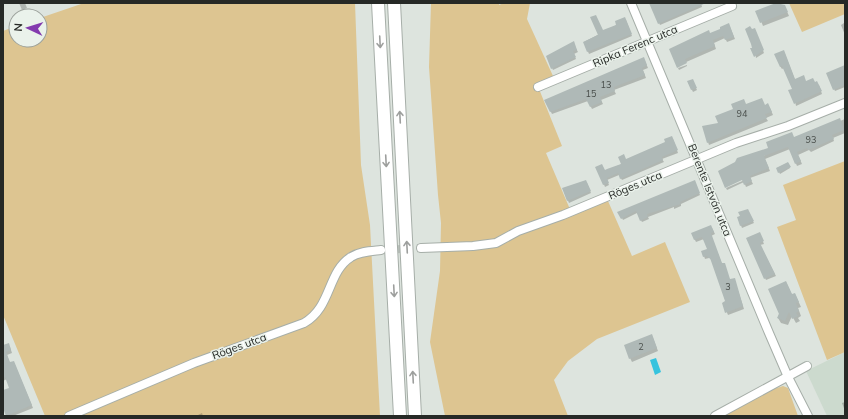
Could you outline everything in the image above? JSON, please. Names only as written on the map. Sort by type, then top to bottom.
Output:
[{"type":"highway","points":[[378,3],[400,416]]},
{"type":"highway","points":[[394,3],[415,416]]},
{"type":"street","name":"Berente István utca","points":[[632,3],[788,377],[808,416]]},
{"type":"street","name":"Ripka Ferenc utca","points":[[538,88],[732,4]]},
{"type":"street","name":"Röges utca","points":[[421,248],[473,246],[496,243],[518,231],[563,215],[736,143],[781,128],[845,103]]},
{"type":"street","name":"Röges utca","points":[[69,416],[194,363],[304,324],[314,318],[338,272],[347,260],[362,253],[381,250]]},
{"type":"street","points":[[715,416],[807,366]]},
{"type":"shaded area","points":[[84,3],[355,3],[361,165],[370,225],[380,416],[45,416],[3,315],[3,31],[8,29],[8,48],[48,48],[48,15]]},
{"type":"shaded area","points":[[431,3],[499,3],[499,5],[504,3],[530,3],[527,19],[553,76],[537,84],[562,146],[546,153],[572,214],[608,201],[632,256],[665,242],[690,302],[597,339],[568,361],[554,380],[568,416],[445,416],[430,342],[440,271],[441,223],[429,67]]},
{"type":"shaded area","points":[[789,3],[845,3],[845,14],[802,32]]},
{"type":"shaded area","points":[[845,161],[845,352],[827,360],[777,227],[796,220],[783,185]]},
{"type":"shaded area","points":[[845,352],[845,416],[827,416],[806,371]]},
{"type":"shaded area","points":[[783,386],[788,388],[798,416],[724,416],[765,392]]},
{"type":"water","points":[[656,358],[661,372],[655,375],[650,360]]},
{"type":"building","points":[[649,3],[706,3],[658,24]]},
{"type":"building","points":[[776,3],[785,5],[788,12],[760,23],[755,11]]},
{"type":"building","points":[[596,15],[603,30],[616,25],[615,21],[625,17],[632,34],[587,52],[583,42],[598,35],[590,17]]},
{"type":"building","points":[[729,23],[734,37],[725,40],[723,36],[713,40],[715,46],[685,59],[687,63],[677,68],[669,49],[709,30],[710,33],[720,29],[720,27]]},
{"type":"building","points":[[750,26],[752,29],[755,28],[764,50],[754,57],[745,29]]},
{"type":"building","points":[[574,41],[577,50],[573,51],[576,57],[551,69],[546,56]]},
{"type":"building","points":[[784,50],[795,79],[804,75],[806,81],[813,78],[815,82],[817,81],[822,91],[794,104],[788,90],[792,89],[782,66],[780,67],[774,54]]},
{"type":"building","points":[[644,57],[647,65],[642,68],[645,75],[614,87],[615,91],[600,97],[602,102],[590,107],[586,99],[550,112],[544,100]]},
{"type":"building","points":[[845,65],[845,85],[833,90],[826,73]]},
{"type":"building","points":[[693,79],[697,88],[691,90],[687,81]]},
{"type":"building","points":[[762,98],[765,105],[768,103],[772,112],[765,114],[767,118],[707,143],[702,126],[718,123],[715,116],[733,109],[731,104],[744,99],[746,104]]},
{"type":"building","points":[[840,118],[844,130],[832,135],[834,139],[808,150],[807,148],[797,152],[801,161],[795,164],[788,147],[764,156],[769,168],[750,176],[752,181],[744,185],[742,180],[725,188],[718,171],[735,162],[737,158],[768,148],[766,142],[792,132],[794,137]]},
{"type":"building","points":[[672,136],[678,150],[662,157],[663,160],[620,179],[618,173],[607,178],[609,183],[603,185],[595,167],[602,164],[605,170],[621,164],[618,157],[624,154],[626,159],[665,142],[664,139]]},
{"type":"building","points":[[788,162],[791,167],[778,173],[776,168]]},
{"type":"building","points":[[586,180],[591,191],[567,201],[562,188]]},
{"type":"building","points":[[695,180],[700,193],[680,202],[681,204],[647,214],[648,217],[640,221],[636,211],[621,219],[617,212]]},
{"type":"building","points":[[748,209],[754,221],[740,226],[737,217],[740,216],[738,212]]},
{"type":"building","points":[[711,225],[714,232],[711,233],[722,263],[725,263],[730,279],[735,278],[743,306],[725,313],[722,303],[725,301],[710,258],[707,256],[703,257],[701,251],[707,249],[702,237],[694,240],[691,233]]},
{"type":"building","points":[[760,232],[764,241],[760,243],[775,274],[764,279],[746,238]]},
{"type":"building","points":[[786,281],[792,294],[795,293],[799,302],[796,303],[799,311],[796,313],[798,316],[792,319],[789,312],[785,321],[777,318],[779,314],[768,289]]},
{"type":"building","points":[[652,334],[657,348],[629,359],[624,345]]},
{"type":"building","points":[[9,343],[11,350],[6,352],[10,362],[14,361],[32,405],[6,416],[3,408],[3,390],[9,388],[5,377],[3,378],[3,345]]},
{"type":"tunnel","points":[[381,250],[421,248]]}]
